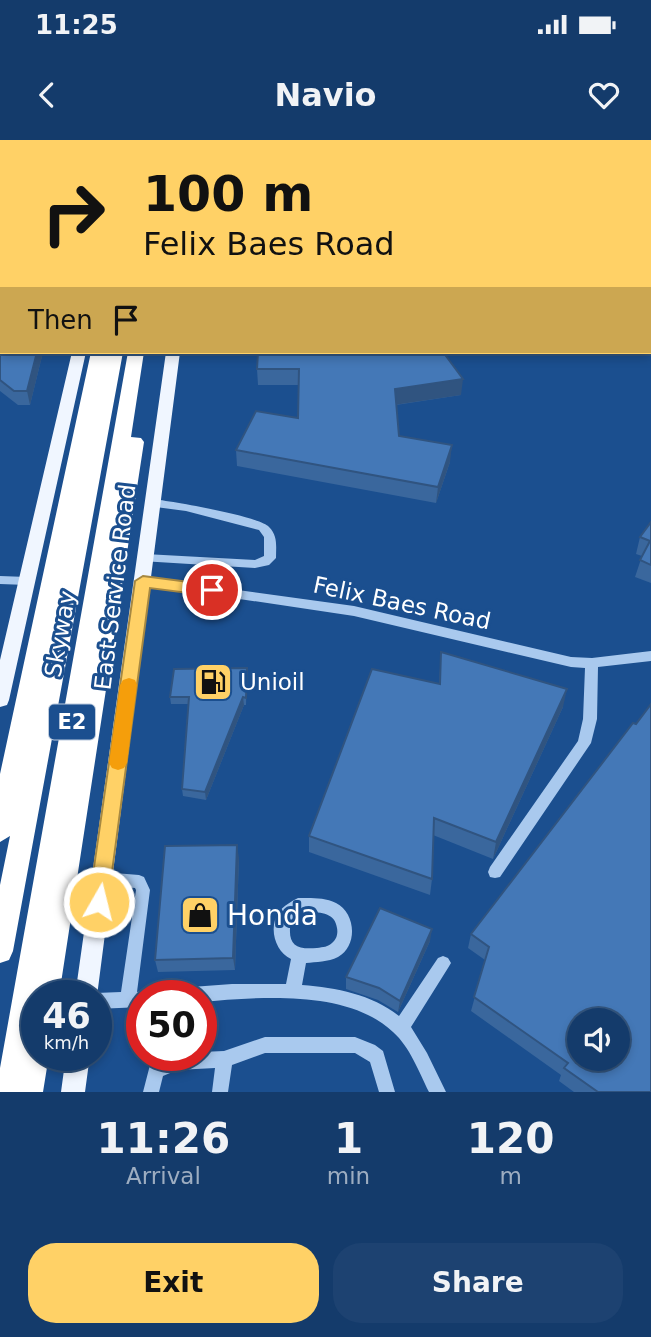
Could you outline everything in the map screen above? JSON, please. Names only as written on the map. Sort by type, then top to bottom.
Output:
[{"type":"highway","name":"E2","points":[[0,831],[100,354]]},
{"type":"highway","name":"Skyway","points":[[0,951],[115,354]]},
{"type":"highway","name":"Skyway","points":[[10,1092],[136,354]]},
{"type":"highway","name":"E2","points":[[48,980],[149,354]]},
{"type":"highway","points":[[29,1092],[32,1071]]},
{"type":"main road","points":[[0,701],[79,354]]},
{"type":"main road","name":"East Service Road","points":[[88,980],[173,354]]},
{"type":"main road","points":[[73,1092],[76,1071]]},
{"type":"street","points":[[145,558],[255,564],[270,558],[271,536],[263,527],[186,507],[152,503]]},
{"type":"street","points":[[0,580],[27,581]]},
{"type":"street","name":"Felix Baes Road","points":[[143,581],[354,611],[571,662],[592,663],[651,656]]},
{"type":"street","points":[[495,872],[584,743],[590,719],[592,663]]},
{"type":"street","points":[[102,879],[139,882],[143,890],[136,980]]},
{"type":"street","points":[[293,990],[299,957]]},
{"type":"street","points":[[401,1028],[443,963]]},
{"type":"street","points":[[217,994],[293,990],[344,999],[376,1010],[401,1028],[438,1092]]},
{"type":"street","points":[[150,1092],[156,1071],[166,1064],[224,1059],[265,1045],[355,1045],[377,1057],[387,1092]]},
{"type":"street","points":[[220,1092],[224,1059]]},
{"type":"building","points":[[0,354],[36,354],[27,391],[14,391],[0,380]]},
{"type":"building","points":[[258,354],[444,354],[463,379],[395,389],[399,436],[452,445],[438,487],[236,450],[256,411],[298,418],[299,369],[257,369]]},
{"type":"building","points":[[651,522],[651,565],[640,560],[650,541],[640,537]]},
{"type":"building","points":[[441,652],[567,689],[496,842],[434,818],[432,879],[309,836],[372,669],[440,684]]},
{"type":"building","points":[[247,668],[246,698],[243,697],[205,792],[182,789],[189,697],[170,697],[174,669]]},
{"type":"building","points":[[651,704],[651,1092],[598,1092],[568,1071],[630,1071],[630,1008],[567,1008],[567,1062],[474,997],[489,947],[471,934],[633,723],[636,724]]},
{"type":"building","name":"Honda","points":[[237,845],[233,958],[155,960],[165,846]]},
{"type":"building","points":[[380,908],[432,929],[400,1001],[379,988],[346,977]]},
{"type":"slow traffic","points":[[118,763],[129,685]]},
{"type":"place","name":"Unioil","points":[[213,682]]},
{"type":"place","name":"Honda","points":[[200,915]]},
{"type":"route","points":[[99,902],[143,581],[212,590]]}]
